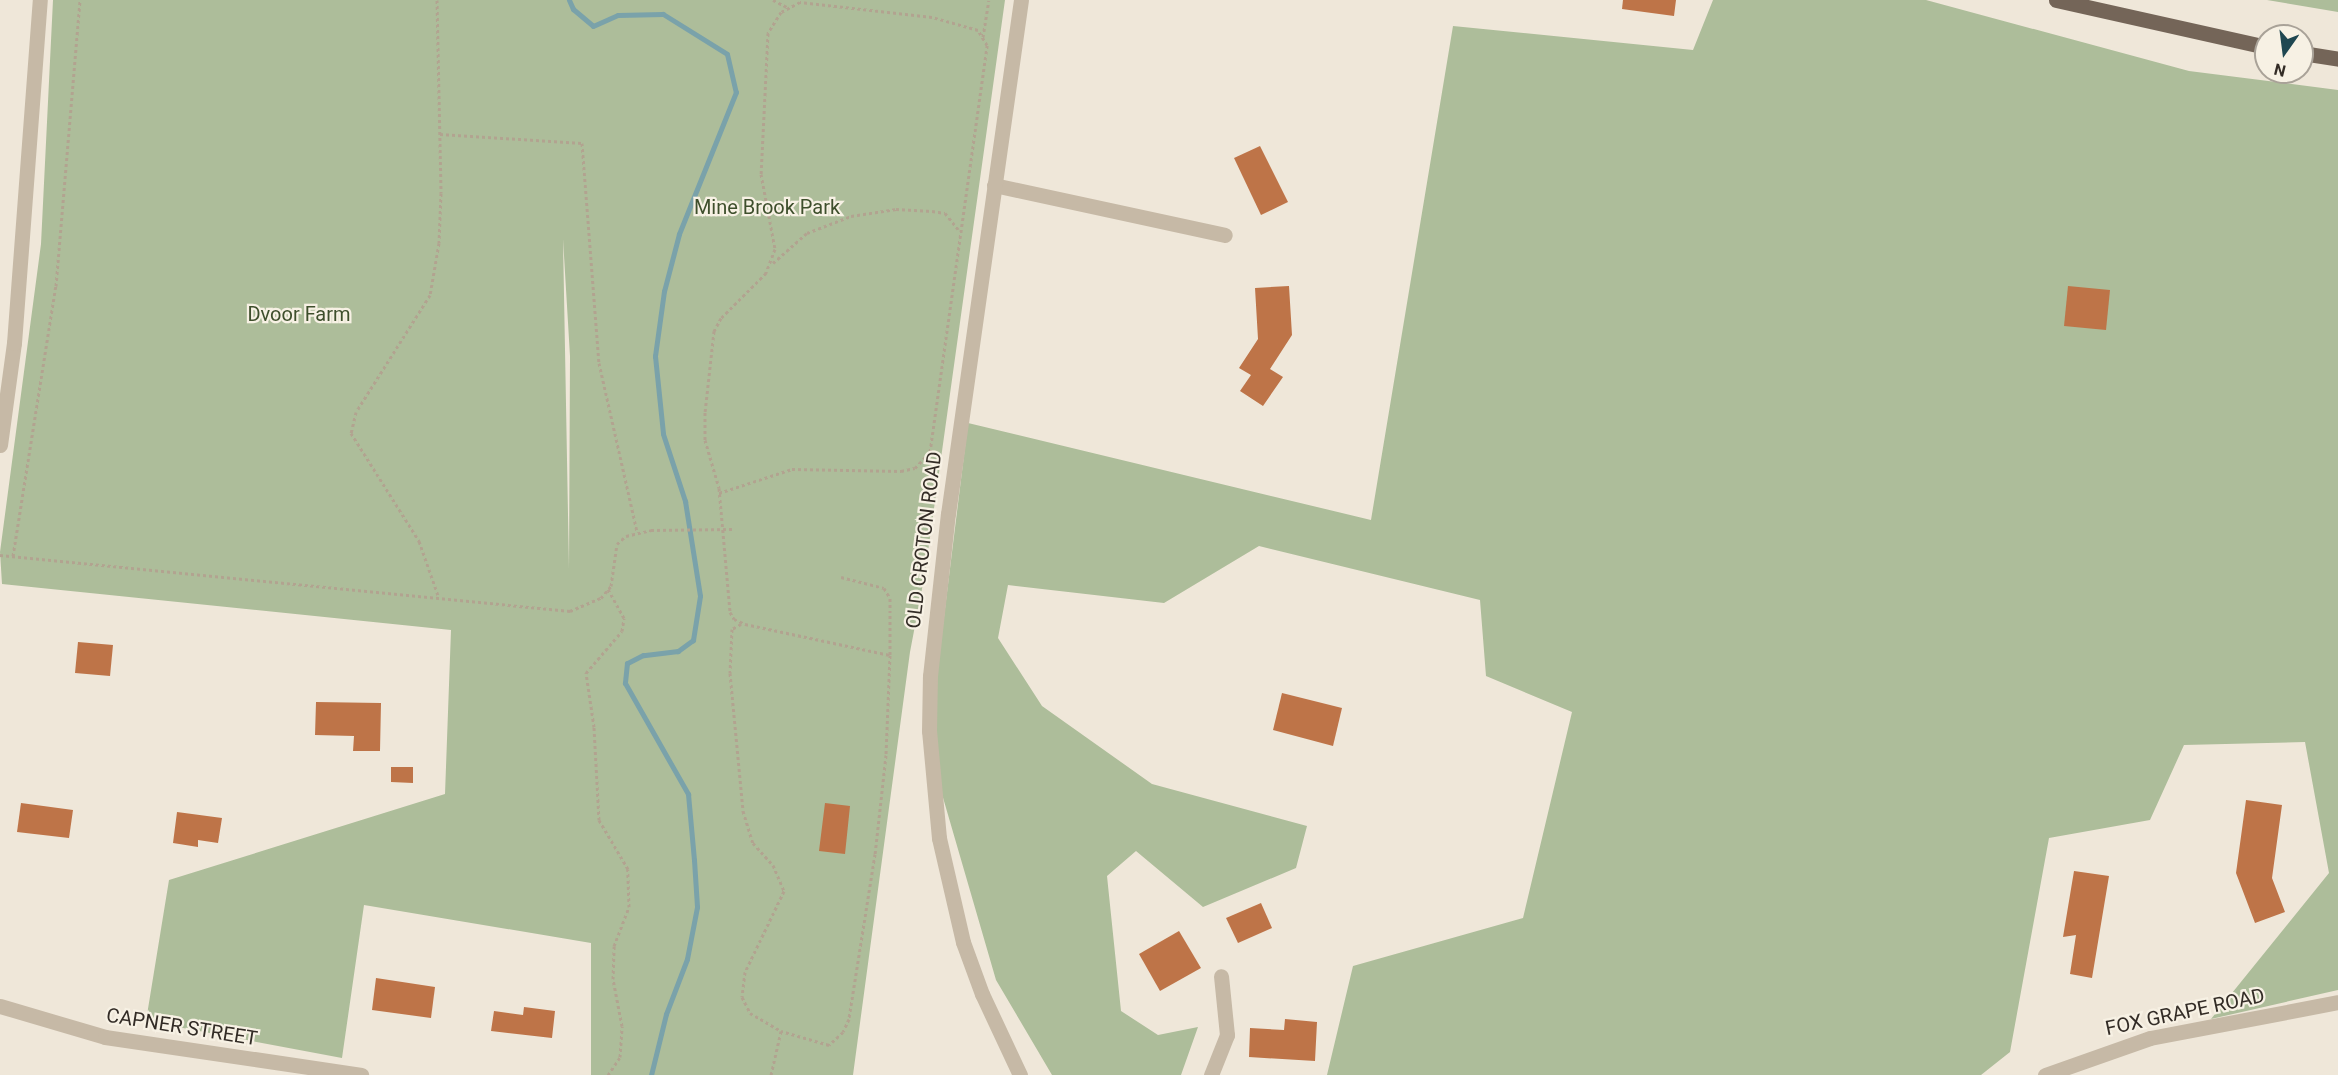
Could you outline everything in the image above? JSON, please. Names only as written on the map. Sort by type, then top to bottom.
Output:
[{"type":"main road","points":[[2056,0],[2254,44]]},
{"type":"main road","points":[[2314,55],[2338,59]]},
{"type":"street","points":[[0,445],[14,343],[40,0]]},
{"type":"street","name":"OLD CROTON ROAD","points":[[1020,1075],[982,994],[963,942],[939,838],[928,731],[931,665],[946,525],[1021,0]]},
{"type":"street","points":[[994,186],[1225,235]]},
{"type":"street","points":[[1211,1075],[1227,1035],[1221,976]]},
{"type":"street","name":"FOX GRAPE ROAD","points":[[2045,1075],[2088,1057],[2150,1038],[2338,1002]]},
{"type":"street","name":"CAPNER STREET","points":[[0,1005],[105,1037],[361,1075]]},
{"type":"path","points":[[13,556],[56,286],[80,0]]},
{"type":"path","points":[[437,0],[440,134],[439,243],[430,295],[356,412],[351,433],[419,541],[439,598]]},
{"type":"path","points":[[773,0],[789,8]]},
{"type":"path","points":[[983,37],[989,0]]},
{"type":"path","points":[[720,493],[792,469],[884,472],[915,468],[924,461],[932,446],[958,229],[987,45],[983,37],[966,24],[826,3],[800,2],[774,21],[768,33],[764,68],[761,174],[775,249],[772,264]]},
{"type":"path","points":[[440,134],[582,143],[599,363],[637,531]]},
{"type":"path","points":[[745,624],[734,619],[730,612],[720,493],[705,440],[714,332],[721,318],[754,287],[772,264],[807,233],[851,216],[896,209],[945,213],[958,229]]},
{"type":"path","points":[[0,555],[570,611],[601,598],[608,589],[616,544],[637,531],[733,529]]},
{"type":"path","points":[[841,577],[884,588],[890,598],[890,655],[878,833],[849,1019],[843,1032],[829,1044],[781,1031],[750,1013],[742,997],[745,972],[784,891],[773,865],[753,843],[743,811],[730,673],[732,629],[737,624],[745,624],[890,655]]},
{"type":"path","points":[[608,589],[624,618],[622,632],[586,673],[594,727],[599,820],[628,870],[629,907],[614,946],[613,979],[622,1026],[620,1057],[608,1075]]},
{"type":"path","points":[[771,1075],[781,1031]]},
{"type":"green space","points":[[53,0],[1005,0],[925,573],[910,652],[853,1075],[591,1075],[591,943],[364,905],[342,1058],[146,1021],[169,880],[445,794],[451,630],[2,584],[0,552],[41,244]],"holes":[[[563,239],[570,356],[569,570]]]},
{"type":"green space","points":[[1713,0],[1926,0],[2189,71],[2254,79],[2254,84],[2291,84],[2338,90],[2338,990],[2211,1019],[2329,873],[2305,742],[2184,745],[2150,820],[2049,838],[2010,1052],[1981,1075],[1327,1075],[1353,966],[1523,918],[1572,712],[1486,676],[1480,600],[1259,546],[1164,603],[1008,585],[998,638],[1042,706],[1152,784],[1307,826],[1296,868],[1203,907],[1136,851],[1107,876],[1121,1011],[1158,1035],[1198,1027],[1181,1075],[1052,1075],[996,980],[928,746],[968,423],[1371,520],[1453,26],[1693,50]]},
{"type":"green space","points":[[2267,0],[2338,0],[2338,12]]},
{"type":"building","points":[[1623,0],[1676,0],[1674,16],[1622,9]]},
{"type":"building","points":[[1260,146],[1288,202],[1261,215],[1234,158]]},
{"type":"building","points":[[1289,286],[1292,335],[1270,369],[1283,377],[1263,406],[1240,391],[1251,375],[1239,368],[1258,339],[1255,288]]},
{"type":"building","points":[[2068,286],[2110,290],[2106,330],[2064,326]]},
{"type":"building","points":[[78,642],[113,645],[110,676],[75,673]]},
{"type":"building","points":[[1282,693],[1342,708],[1333,746],[1273,730]]},
{"type":"building","points":[[316,702],[381,703],[380,751],[353,751],[354,736],[315,735]]},
{"type":"building","points":[[391,767],[413,767],[413,783],[391,782]]},
{"type":"building","points":[[2246,800],[2282,805],[2272,878],[2285,912],[2255,923],[2236,873]]},
{"type":"building","points":[[21,803],[73,810],[69,838],[17,832]]},
{"type":"building","points":[[825,803],[850,806],[845,854],[819,851]]},
{"type":"building","points":[[177,812],[222,818],[218,843],[198,840],[198,847],[173,843]]},
{"type":"building","points":[[2074,871],[2109,876],[2092,978],[2070,974],[2076,935],[2063,937]]},
{"type":"building","points":[[1261,903],[1272,928],[1238,943],[1226,918]]},
{"type":"building","points":[[1179,931],[1201,968],[1160,991],[1139,954]]},
{"type":"building","points":[[376,978],[435,987],[431,1018],[372,1010]]},
{"type":"building","points":[[524,1007],[555,1011],[552,1038],[491,1031],[494,1011],[523,1015]]},
{"type":"building","points":[[1285,1019],[1317,1022],[1315,1061],[1249,1057],[1250,1028],[1284,1030]]},
{"type":"waterway","points":[[569,0],[573,9],[593,26],[618,15],[663,14],[727,54],[736,92],[679,234],[664,291],[655,356],[663,434],[685,501],[700,596],[693,640],[678,651],[643,655],[627,663],[625,683],[688,794],[694,860],[697,907],[687,959],[666,1014],[651,1075]]},
{"type":"park label","name":"Mine Brook Park","points":[[767,207]]},
{"type":"park label","name":"Dvoor Farm","points":[[299,314]]}]
